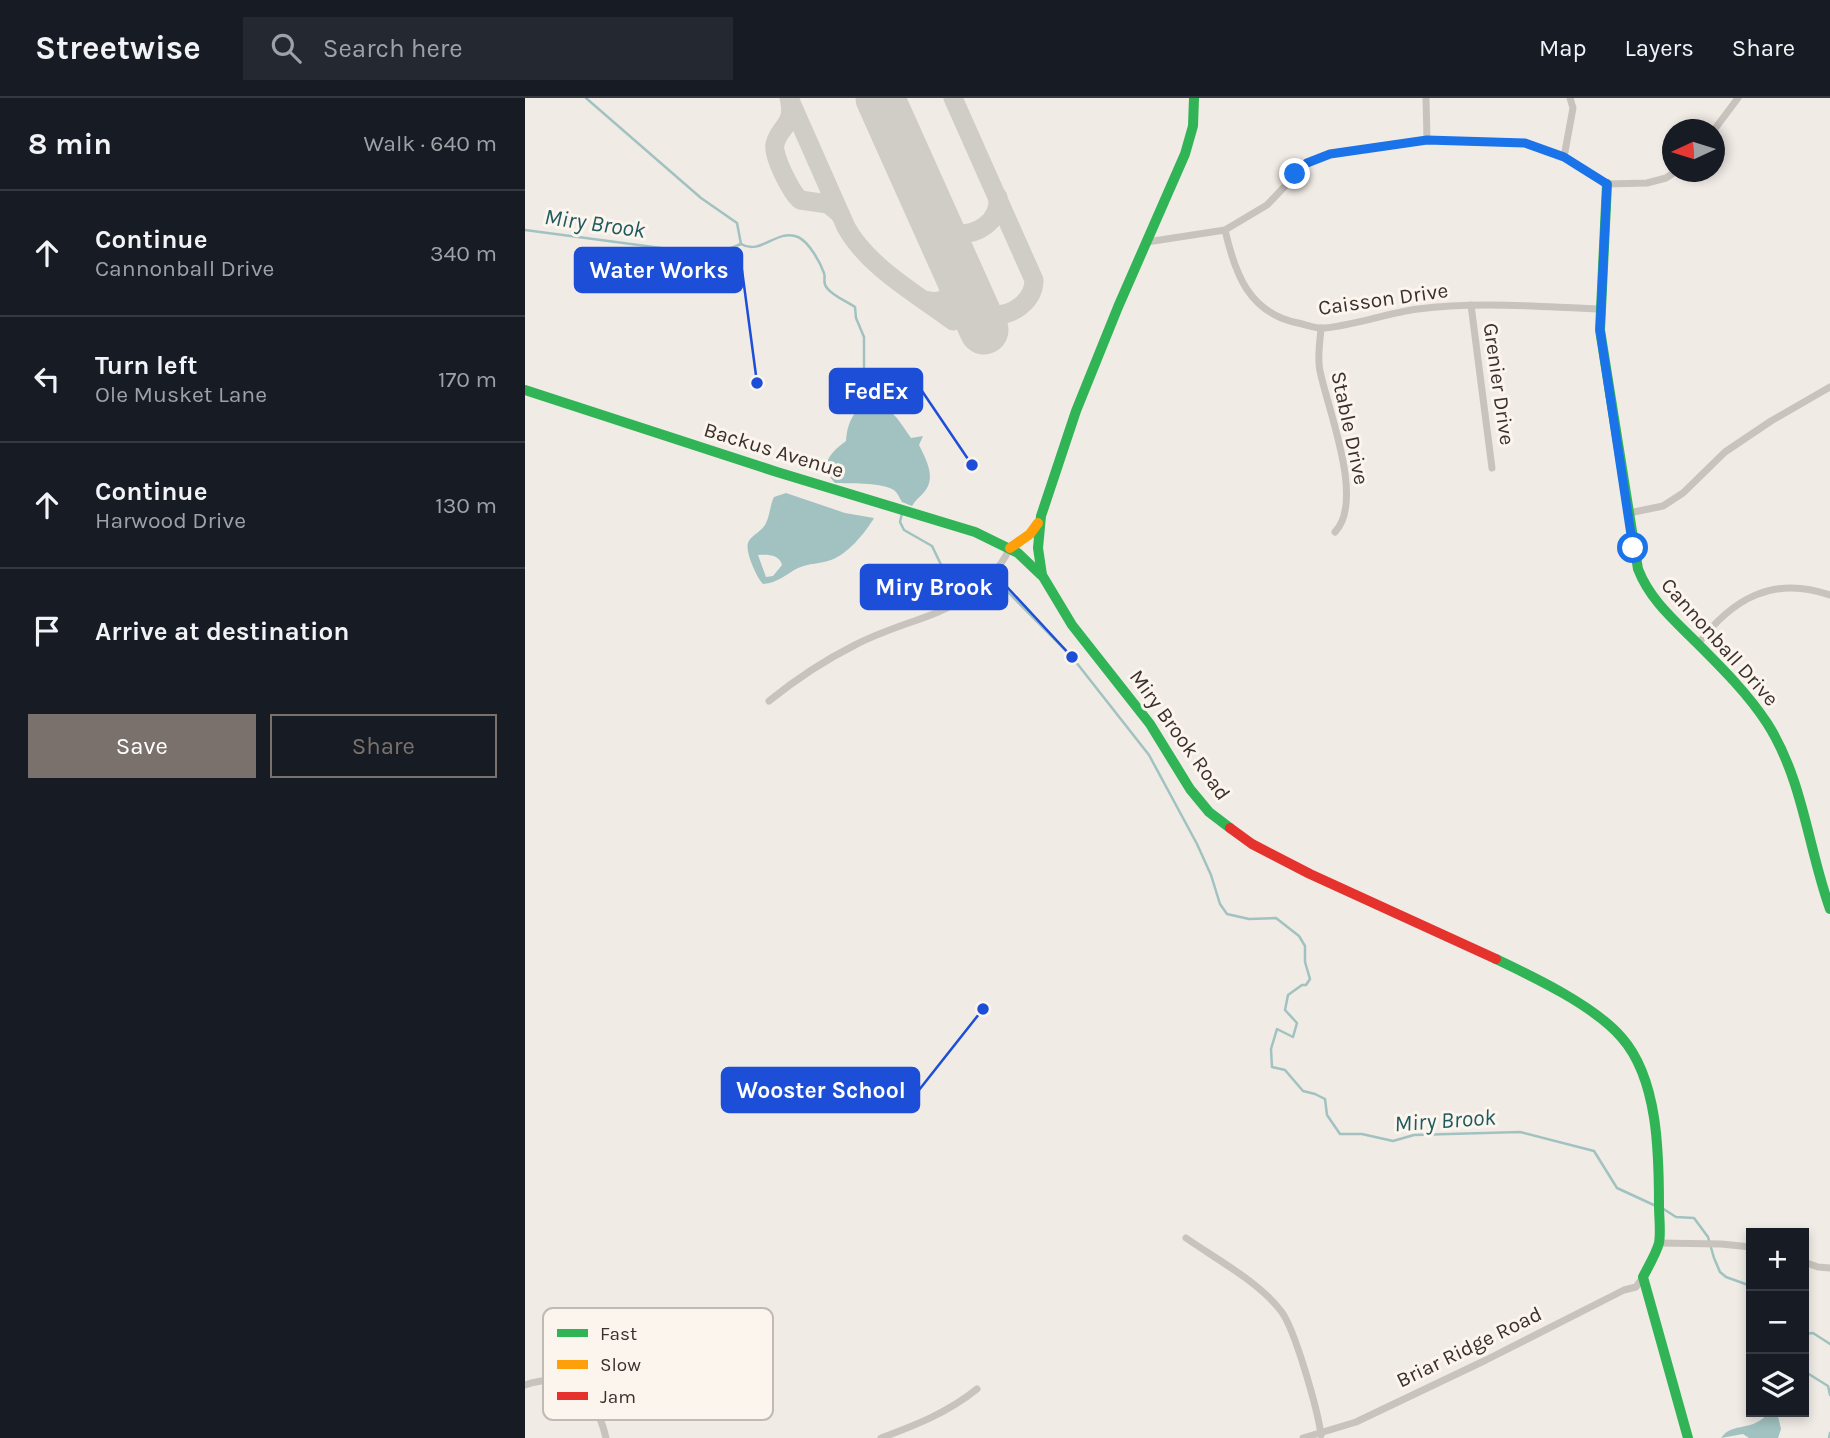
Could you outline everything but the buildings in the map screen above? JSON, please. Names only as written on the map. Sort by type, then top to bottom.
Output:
[{"type":"main road","name":"Miry Brook Road","points":[[1194,98],[1193,126],[1185,154],[1083,391],[1041,516],[1038,548],[1042,575],[1072,625],[1150,724],[1190,789],[1209,812],[1224,824],[1252,844],[1310,874],[1531,976],[1564,994],[1621,1036],[1638,1059],[1649,1089],[1659,1157],[1658,1243],[1643,1276]]},
{"type":"main road","name":"Cannonball Drive","points":[[1607,184],[1600,330],[1633,548],[1642,581],[1651,598],[1698,644],[1759,712],[1775,736],[1794,777],[1811,850],[1830,909]]},
{"type":"main road","name":"Backus Avenue","points":[[525,390],[777,472],[975,532],[1010,548],[1033,564],[1042,575]]},
{"type":"main road","points":[[1010,548],[1030,534],[1041,516]]},
{"type":"main road","points":[[1643,1276],[1688,1438]]},
{"type":"street","points":[[1426,98],[1427,140]]},
{"type":"street","points":[[1564,157],[1573,108],[1570,98]]},
{"type":"street","points":[[1722,119],[1738,98]]},
{"type":"street","points":[[1147,242],[1224,230],[1267,205],[1307,163],[1330,154],[1427,140],[1525,143],[1564,157],[1607,184],[1647,183],[1662,179]]},
{"type":"street","name":"Caisson Drive","points":[[1224,230],[1232,263],[1258,305],[1272,315],[1321,328],[1417,309],[1471,305],[1537,305],[1599,310]]},
{"type":"street","name":"Grenier Drive","points":[[1471,305],[1492,468]]},
{"type":"street","name":"Stable Drive","points":[[1321,328],[1319,368],[1343,462],[1347,492],[1343,524],[1335,532]]},
{"type":"street","points":[[1629,513],[1663,506],[1683,493],[1724,452],[1830,387]]},
{"type":"street","points":[[769,701],[854,645],[952,607],[979,587],[1004,559],[1010,548]]},
{"type":"street","points":[[1698,644],[1729,610],[1752,595],[1770,590],[1799,589],[1830,595]]},
{"type":"street","points":[[1186,1238],[1267,1295],[1283,1313],[1294,1336],[1321,1435]]},
{"type":"street","points":[[1658,1243],[1746,1246]]},
{"type":"street","points":[[1809,1264],[1830,1268]]},
{"type":"street","name":"Briar Ridge Road","points":[[1303,1438],[1321,1435],[1356,1422],[1624,1290],[1636,1287],[1643,1276]]},
{"type":"street","points":[[525,1385],[543,1381]]},
{"type":"street","points":[[881,1438],[925,1422],[950,1409],[977,1389]]},
{"type":"street","points":[[601,1420],[606,1438]]},
{"type":"water","points":[[864,402],[881,406],[892,413],[911,438],[923,436],[919,445],[930,477],[925,490],[912,506],[902,502],[892,489],[872,484],[835,483],[827,471],[828,460],[846,441],[851,420]]},
{"type":"water","points":[[786,493],[845,513],[874,518],[844,553],[827,561],[802,566],[778,580],[763,584],[752,565],[748,543],[766,523],[774,497]],"holes":[[[758,555],[773,556],[779,559],[782,565],[773,576],[766,577]]]},
{"type":"water","points":[[1778,1417],[1781,1429],[1778,1438],[1749,1438],[1743,1434],[1721,1438],[1731,1430],[1756,1423],[1763,1418]]},
{"type":"waterway","name":"Miry Brook","points":[[586,98],[701,198],[737,223],[741,244],[755,247],[790,235],[806,243],[822,268],[826,286],[833,294],[855,307],[856,318],[864,337],[864,403]]},
{"type":"waterway","name":"Miry Brook","points":[[525,230],[714,255],[741,244]]},
{"type":"waterway","name":"Miry Brook","points":[[902,513],[900,522],[904,530],[932,546],[945,573],[972,589]]},
{"type":"waterway","name":"Miry Brook","points":[[978,593],[981,595],[994,585],[1007,591],[1072,657],[1149,755],[1197,844],[1220,904],[1227,914],[1249,919],[1276,918],[1299,936],[1305,946],[1305,962],[1310,979],[1306,985],[1288,995],[1285,1010],[1297,1023],[1293,1037],[1277,1029],[1271,1049],[1272,1067],[1285,1070],[1303,1091],[1325,1099],[1327,1115],[1340,1134],[1362,1134],[1393,1141],[1414,1135],[1520,1132],[1594,1151],[1617,1188],[1656,1206]]},
{"type":"waterway","name":"Miry Brook","points":[[1662,1208],[1676,1217],[1694,1218],[1708,1237],[1720,1272],[1746,1284]]},
{"type":"waterway","points":[[1809,1333],[1813,1333],[1830,1344]]},
{"type":"waterway","name":"Miry Brook","points":[[1809,1374],[1828,1386],[1830,1395]]},
{"type":"waterway","name":"Miry Brook","points":[[1829,1438],[1830,1433]]},
{"type":"taxiway","points":[[789,98],[846,227],[855,241],[894,279],[953,321]]},
{"type":"taxiway","points":[[953,98],[1034,280],[1026,301],[1013,311],[999,315],[988,313],[972,303]]},
{"type":"taxiway","points":[[790,103],[790,116],[775,144],[776,156],[783,173],[800,200],[828,204],[840,214]]},
{"type":"taxiway","points":[[935,221],[953,234],[978,230],[995,214],[998,197]]},
{"type":"taxiway","points":[[925,300],[941,301],[951,293],[955,280],[955,265]]},
{"type":"runway","points":[[880,98],[984,330]]},
{"type":"traffic: fast","points":[[1194,98],[1193,126],[1185,154],[1076,411],[1041,516],[1038,548],[1042,575],[1072,625],[1150,724],[1190,789],[1209,812],[1230,828]]},
{"type":"traffic: fast","points":[[1607,184],[1600,330],[1638,569],[1663,609],[1734,682],[1767,723],[1797,790],[1830,909]]},
{"type":"traffic: fast","points":[[525,390],[777,472],[975,532],[1018,553],[1041,575]]},
{"type":"traffic: fast","points":[[1496,959],[1563,993],[1596,1015],[1622,1038],[1643,1074],[1650,1095],[1657,1140],[1660,1229],[1658,1247],[1643,1277],[1688,1438]]},
{"type":"traffic: slow","points":[[1010,548],[1030,534],[1038,523]]},
{"type":"traffic: jam","points":[[1230,828],[1252,844],[1310,874],[1496,959]]},
{"type":"place","name":"Water Works","points":[[757,383]]},
{"type":"place","name":"FedEx","points":[[972,465]]},
{"type":"place","name":"Miry Brook","points":[[1072,657]]},
{"type":"place","name":"Wooster School","points":[[983,1009]]},
{"type":"route","points":[[1295,174],[1307,163],[1330,154],[1427,140],[1525,143],[1564,157],[1607,184],[1600,330],[1633,548]]}]
